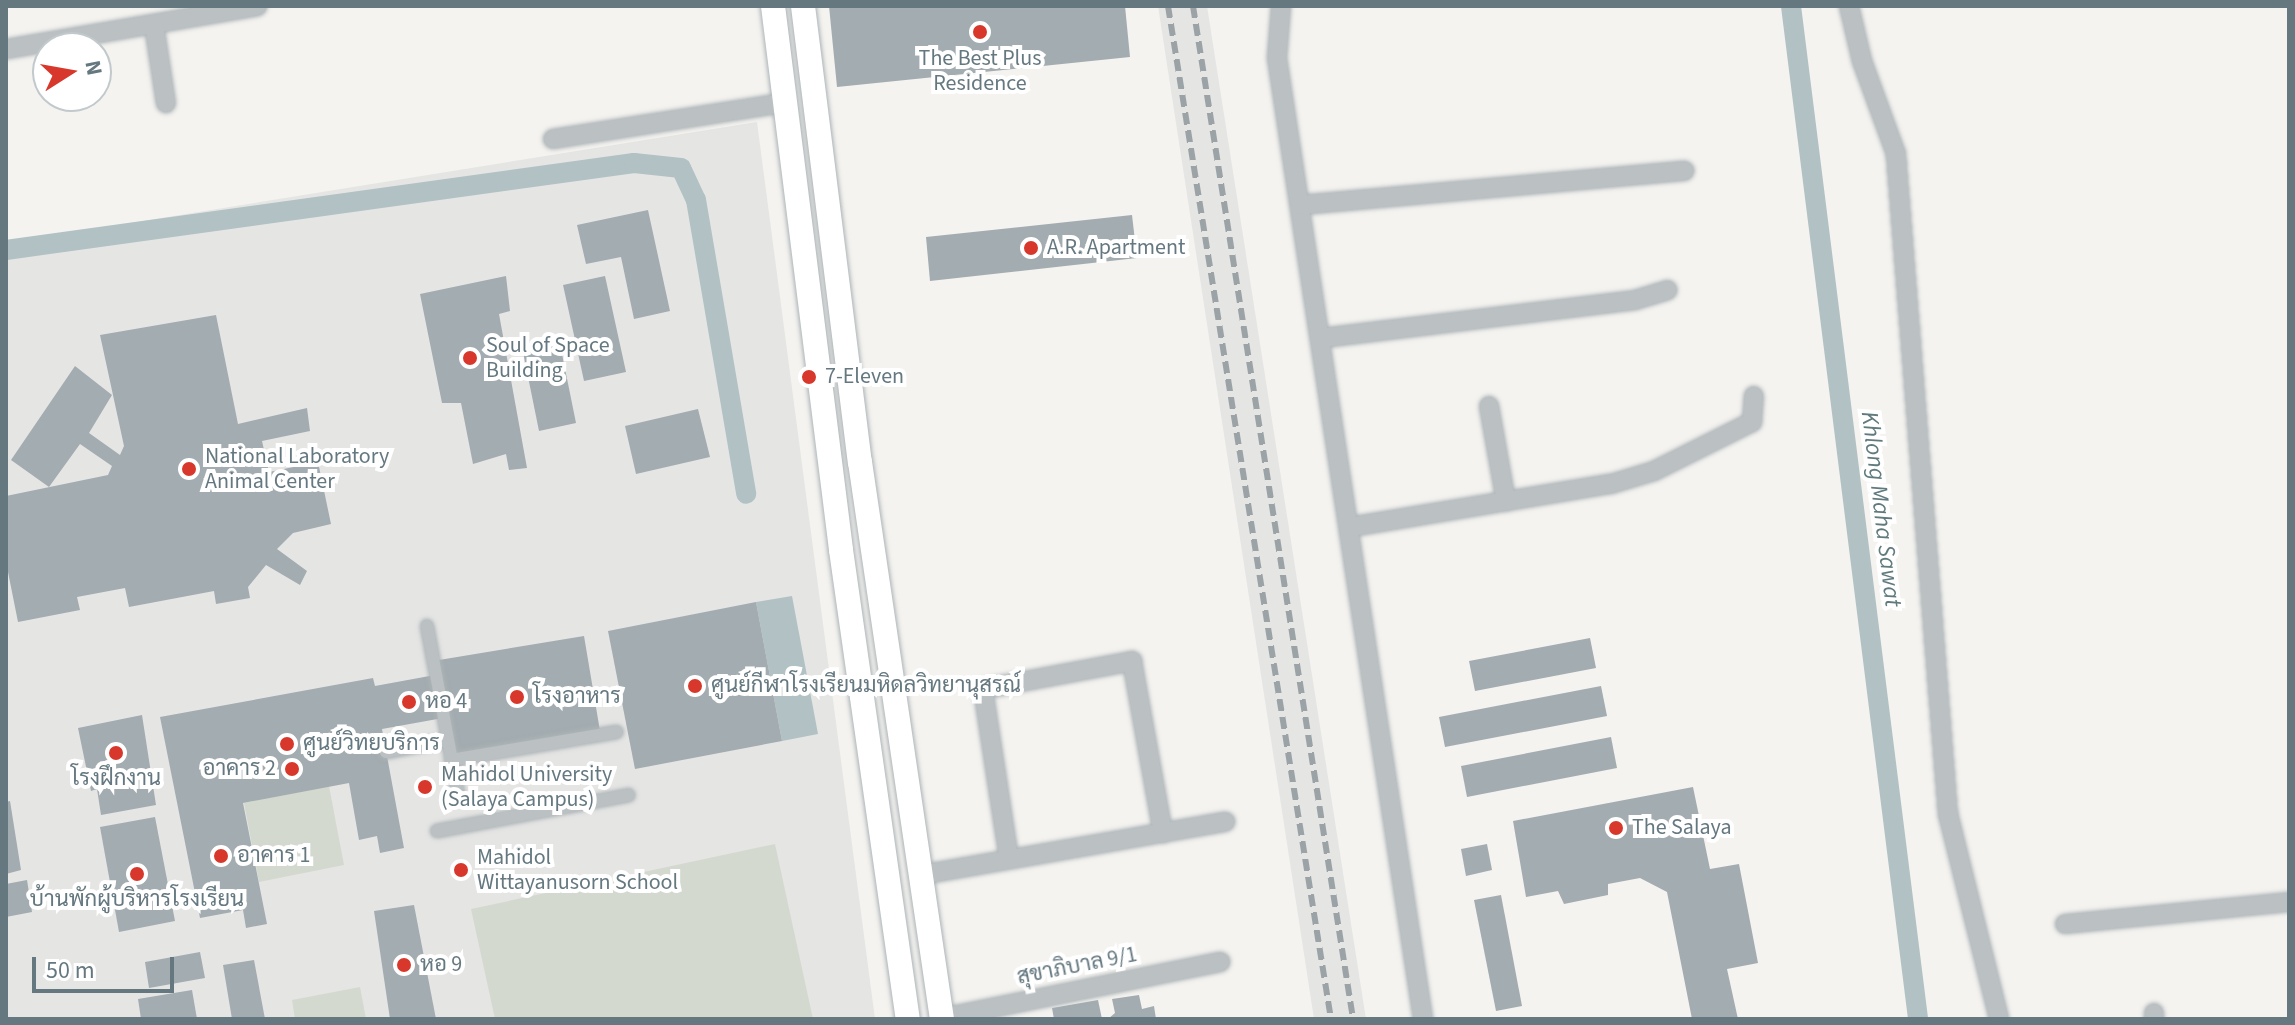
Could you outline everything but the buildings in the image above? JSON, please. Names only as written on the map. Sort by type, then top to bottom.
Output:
[{"type":"main road","points":[[773,6],[908,1019]]},
{"type":"main road","points":[[803,6],[860,462],[942,1018]]},
{"type":"street","points":[[6,49],[257,6]]},
{"type":"street","points":[[1281,6],[1277,58],[1322,338],[1423,1019]]},
{"type":"street","points":[[1849,6],[1862,61],[1896,154],[1948,814],[1999,1019]]},
{"type":"street","points":[[154,25],[166,103]]},
{"type":"street","points":[[553,139],[784,103]]},
{"type":"street","points":[[1301,205],[1684,171]]},
{"type":"street","points":[[1322,338],[1635,300],[1668,290]]},
{"type":"street","points":[[1350,527],[1611,484],[1695,453],[1752,422],[1754,396]]},
{"type":"street","points":[[1489,406],[1506,501]]},
{"type":"street","points":[[427,626],[458,794]]},
{"type":"street","points":[[1009,859],[983,689],[1132,661],[1163,833]]},
{"type":"street","points":[[451,760],[617,732]]},
{"type":"street","points":[[386,752],[447,740]]},
{"type":"street","points":[[437,831],[629,795]]},
{"type":"street","points":[[920,875],[1225,822]]},
{"type":"street","points":[[2065,924],[2289,902]]},
{"type":"street","name":"สุขาภิบาล 9/1","points":[[942,1018],[1220,962]]},
{"type":"shaded area","points":[[1158,6],[1207,6],[1366,1019],[1314,1019]]},
{"type":"shaded area","name":"Mahidol University (Salaya Campus)","points":[[757,122],[875,1019],[6,1019],[6,243]]},
{"type":"shaded area","points":[[792,596],[818,734],[782,741],[756,602]]},
{"type":"shaded area","points":[[329,786],[344,865],[259,882],[244,803]]},
{"type":"shaded area","points":[[775,844],[813,1019],[495,1019],[471,909]]},
{"type":"shaded area","points":[[360,987],[366,1019],[295,1019],[292,1000]]},
{"type":"waterway","name":"Khlong Maha Sawat","points":[[1791,6],[1918,1019]]},
{"type":"waterway","points":[[6,250],[634,163],[681,168],[696,200],[746,494]]},
{"type":"railway","points":[[1168,6],[1331,1019]]},
{"type":"railway","points":[[1193,6],[1353,1019]]},
{"type":"place","name":"The Best Plus Residence","points":[[980,32]]},
{"type":"place","name":"A.R. Apartment","points":[[1031,248]]},
{"type":"place","name":"Soul of Space Building","points":[[470,358]]},
{"type":"place","name":"7-Eleven","points":[[809,377]]},
{"type":"place","name":"National Laboratory Animal Center","points":[[189,469]]},
{"type":"place","name":"ศูนย์กีฬาโรงเรียนมหิดลวิทยานุสรณ์","points":[[695,686]]},
{"type":"place","name":"โรงอาหาร","points":[[517,697]]},
{"type":"place","name":"หอ 4","points":[[409,702]]},
{"type":"place","name":"ศูนย์วิทยบริการ","points":[[287,744]]},
{"type":"place","name":"โรงฝึกงาน","points":[[116,753]]},
{"type":"place","name":"อาคาร 2","points":[[292,769]]},
{"type":"place","name":"Mahidol University (Salaya Campus)","points":[[425,787]]},
{"type":"place","name":"The Salaya","points":[[1616,828]]},
{"type":"place","name":"อาคาร 1","points":[[221,856]]},
{"type":"place","name":"Mahidol Wittayanusorn School","points":[[461,870]]},
{"type":"place","name":"บ้านพักผู้บริหารโรงเรียน","points":[[137,874]]},
{"type":"place","name":"หอ 9","points":[[404,965]]}]
